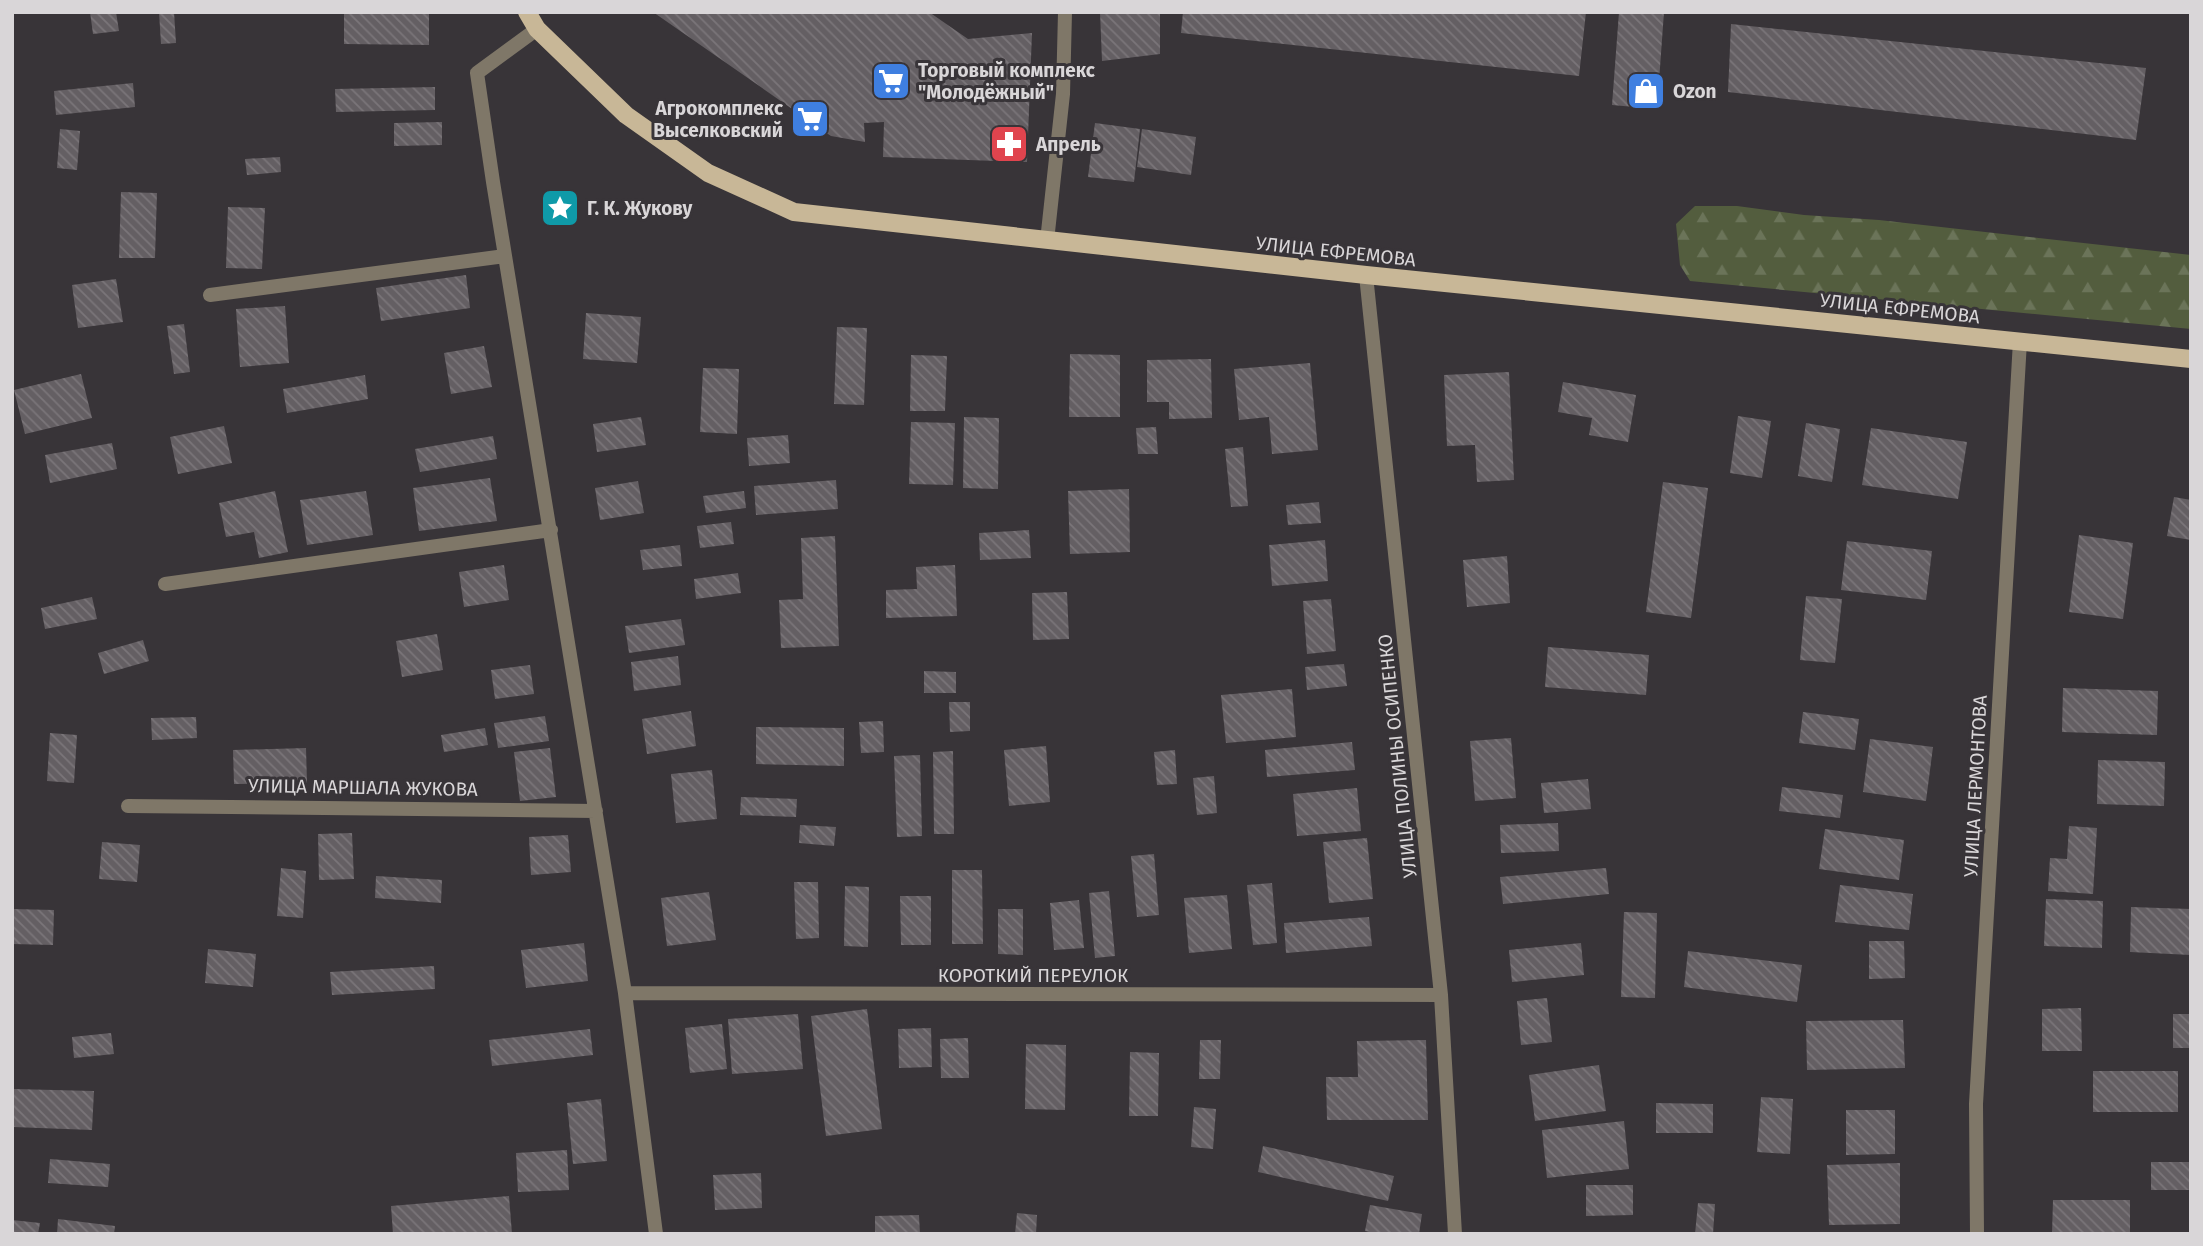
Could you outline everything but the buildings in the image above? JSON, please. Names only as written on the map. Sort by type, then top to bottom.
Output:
[{"type":"main road","points":[[527,12],[537,29]]},
{"type":"main road","name":"УЛИЦА ЕФРЕМОВА","points":[[537,29],[626,115],[708,173],[794,212],[1366,275],[2191,359]]},
{"type":"street","points":[[1047,241],[1063,94],[1065,12]]},
{"type":"street","points":[[537,29],[477,72],[625,993],[656,1234]]},
{"type":"street","points":[[210,295],[505,256]]},
{"type":"street","name":"УЛИЦА ПОЛИНЫ ОСИПЕНКО","points":[[1366,275],[1441,995],[1454,1234]]},
{"type":"street","name":"УЛИЦА ЛЕРМОНТОВА","points":[[1977,1234],[1976,1104],[2020,341]]},
{"type":"street","points":[[165,584],[551,530]]},
{"type":"street","name":"УЛИЦА МАРШАЛА ЖУКОВА","points":[[128,806],[596,811]]},
{"type":"street","name":"КОРОТКИЙ ПЕРЕУЛОК","points":[[625,993],[1441,995]]},
{"type":"green space","points":[[1695,206],[1737,206],[1804,215],[1879,220],[2191,255],[2191,329],[1690,281],[1680,265],[1676,224]]},
{"type":"place","name":"Торговый комплекс \"Молодёжный\"","points":[[891,81]]},
{"type":"place","name":"Ozon","points":[[1646,91]]},
{"type":"place","name":"Агрокомплекс Выселковский","points":[[810,119]]},
{"type":"place","name":"Апрель","points":[[1009,144]]},
{"type":"place","name":"Г. К. Жукову","points":[[560,208]]}]
